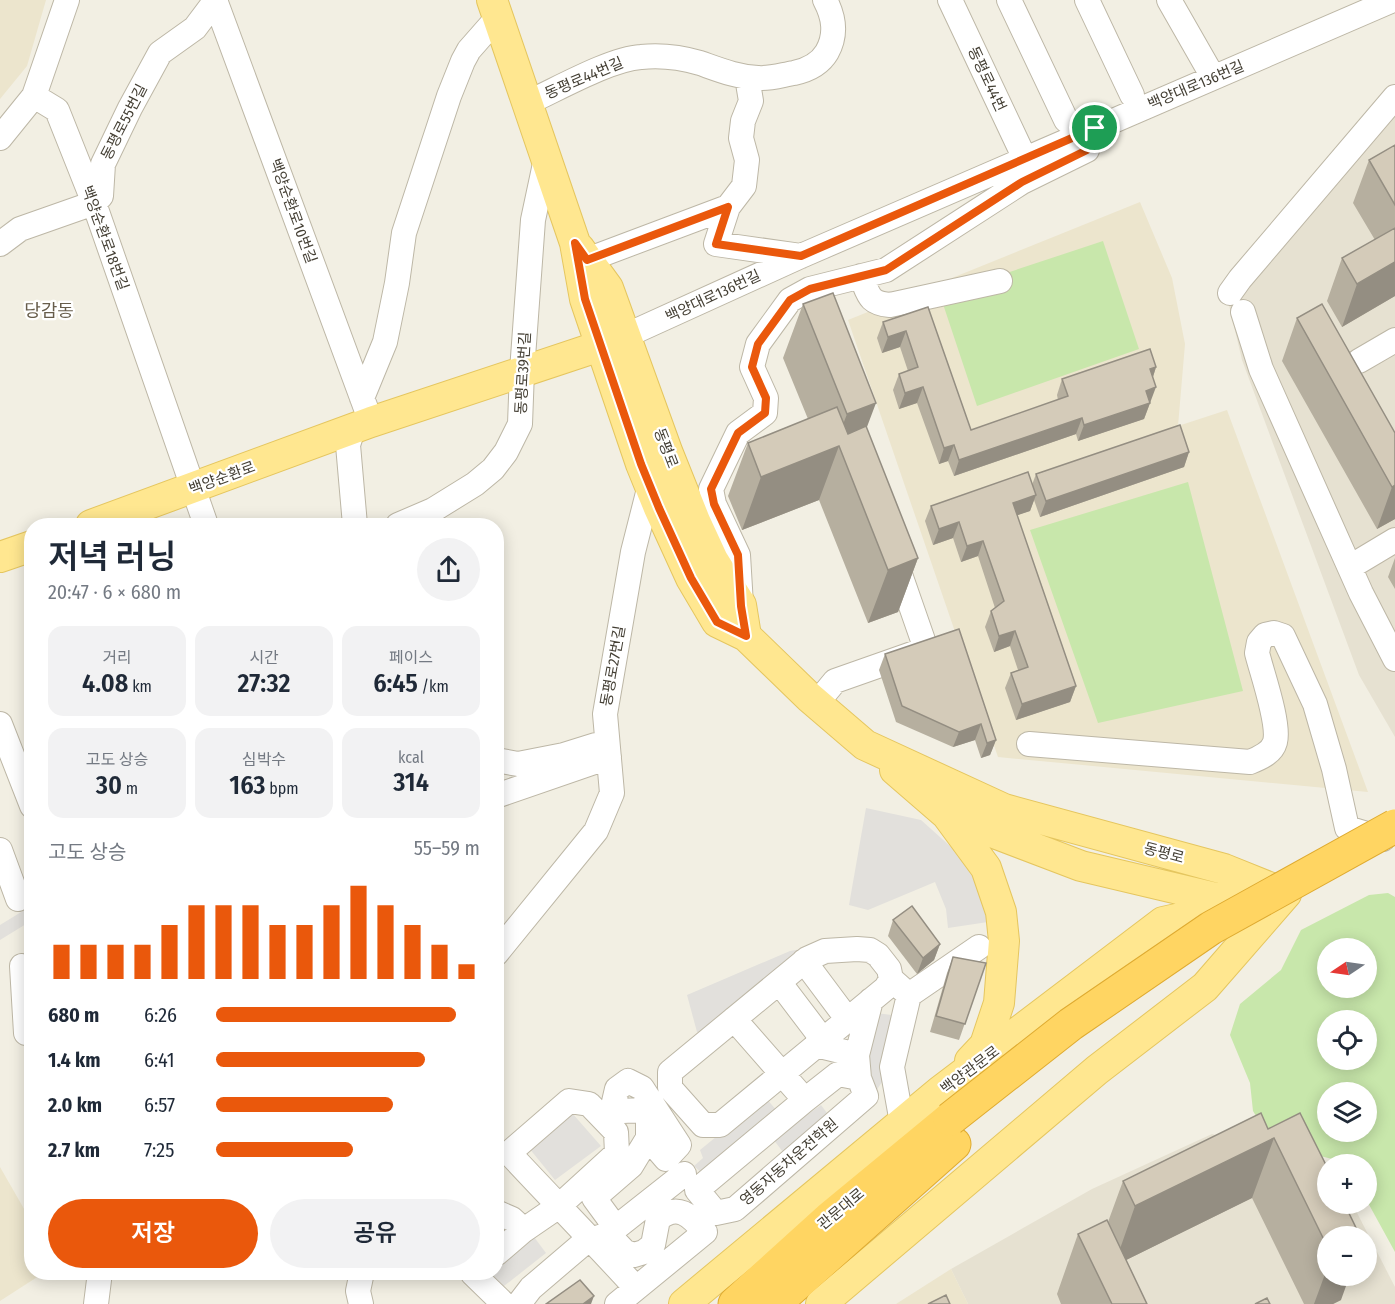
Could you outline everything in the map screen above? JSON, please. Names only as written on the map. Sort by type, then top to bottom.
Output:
[{"type":"highway","points":[[951,1116],[1082,1041],[1224,945],[1393,837]]},
{"type":"highway","name":"관문대로","points":[[735,1304],[830,1218],[951,1116]]},
{"type":"highway","name":"관문대로","points":[[774,1304],[951,1116]]},
{"type":"main road","name":"동평로","points":[[495,9],[546,159],[581,251],[585,299],[613,341],[713,560],[741,606],[746,636]]},
{"type":"main road","name":"백양순환로","points":[[111,518],[193,489],[362,416],[522,371],[613,341]]},
{"type":"main road","name":"동평로","points":[[613,341],[650,485],[691,578],[717,622],[746,636],[816,704],[865,745],[1004,809],[1224,869],[1286,894]]},
{"type":"main road","points":[[0,557],[24,549]]},
{"type":"main road","points":[[865,745],[947,815],[986,868],[1001,912],[1004,941],[999,1003],[985,1046],[951,1116]]},
{"type":"main road","name":"동평로","points":[[947,815],[1082,866],[1194,893],[1216,898],[1286,894]]},
{"type":"main road","name":"백양관문로","points":[[684,1304],[902,1123],[951,1116],[1163,922],[1286,894],[1393,837]]},
{"type":"main road","name":"백양관문로","points":[[821,1304],[1097,1070],[1205,987],[1286,894]]},
{"type":"street","points":[[0,138],[34,96],[67,0]]},
{"type":"street","name":"동평로55번길","points":[[94,203],[101,195],[102,164],[160,53],[195,28],[215,0]]},
{"type":"street","name":"백양순환로10번길","points":[[215,0],[362,416]]},
{"type":"street","name":"동평로44번길","points":[[527,103],[620,61],[641,57],[698,62],[732,75],[760,79],[804,70],[812,67],[824,57],[832,44],[834,20],[825,0]]},
{"type":"street","points":[[1009,0],[1066,120]]},
{"type":"street","points":[[1087,0],[1132,94]]},
{"type":"street","points":[[1168,0],[1213,77]]},
{"type":"street","name":"백양대로136번길","points":[[613,341],[801,256],[1393,0]]},
{"type":"street","name":"동평로44번","points":[[952,1],[1025,159]]},
{"type":"street","points":[[354,518],[348,445],[362,416],[385,342],[397,284],[404,233],[449,96],[463,61],[495,9]]},
{"type":"street","points":[[581,251],[728,207],[744,186],[747,160],[741,138],[743,121],[751,101],[747,77]]},
{"type":"street","name":"백양순환로18번길","points":[[34,96],[57,110],[94,203],[203,518]]},
{"type":"street","points":[[1395,97],[1240,279],[1236,303],[1261,369],[1361,593],[1395,659]]},
{"type":"street","points":[[741,606],[738,555],[714,504],[711,489],[738,433],[765,413],[766,398],[752,367],[758,344],[790,300],[810,289],[886,270],[1022,182],[1087,150],[1095,128]]},
{"type":"street","name":"동평로39번길","points":[[414,518],[457,497],[493,469],[506,452],[520,424],[532,220],[546,159]]},
{"type":"street","points":[[0,244],[20,229],[94,203]]},
{"type":"street","name":"백양대로136번길","points":[[728,207],[716,244],[801,256]]},
{"type":"street","points":[[861,276],[871,300],[877,304],[890,305],[1000,281]]},
{"type":"street","points":[[1359,361],[1395,340]]},
{"type":"street","name":"동평로27번길","points":[[504,944],[597,831],[612,793],[605,714],[633,552],[650,485]]},
{"type":"street","points":[[816,704],[835,681],[926,649],[888,540]]},
{"type":"street","points":[[1350,567],[1395,540]]},
{"type":"street","points":[[1029,744],[1250,762],[1264,756],[1275,744],[1276,728],[1257,653],[1259,642],[1265,635],[1274,633],[1283,636],[1315,704],[1334,769],[1347,828],[1393,837]]},
{"type":"street","points":[[0,724],[24,786]]},
{"type":"street","points":[[504,761],[518,764],[564,755],[596,745],[609,757],[504,793]]},
{"type":"street","points":[[0,850],[17,900]]},
{"type":"street","name":"영동자동차운전학원","points":[[703,1125],[720,1125],[886,988],[900,987],[979,947]]},
{"type":"street","points":[[690,1182],[703,1125],[670,1088],[670,1072],[804,961],[825,951],[870,950],[878,955],[890,969],[900,987],[892,1066],[902,1123]]},
{"type":"street","points":[[804,961],[848,1020]]},
{"type":"street","points":[[22,966],[24,1000]]},
{"type":"street","points":[[779,982],[820,1042],[858,1066]]},
{"type":"street","name":"영동자동차운전학원","points":[[690,1182],[716,1213],[735,1209],[867,1096],[858,1066],[871,1000]]},
{"type":"street","points":[[734,1019],[805,1100]]},
{"type":"street","points":[[521,1304],[521,1300],[531,1288],[585,1242],[605,1234],[640,1194],[690,1182],[838,1074],[858,1066]]},
{"type":"street","points":[[504,1154],[569,1101],[589,1104],[616,1132],[617,1153],[559,1206],[504,1247]]},
{"type":"street","points":[[636,1288],[605,1234],[594,1198],[631,1166],[648,1138]]},
{"type":"street","points":[[504,1158],[559,1206],[605,1234],[625,1252],[634,1255],[644,1252],[652,1245],[658,1220],[667,1212],[681,1212],[693,1219],[705,1232],[617,1304]]},
{"type":"street","points":[[504,1216],[512,1219],[524,1230]]},
{"type":"street","points":[[96,1304],[99,1280]]},
{"type":"street","points":[[360,1280],[358,1291],[361,1304]]},
{"type":"street","points":[[480,1280],[504,1304]]},
{"type":"shaded area","points":[[0,0],[46,0],[27,66],[0,99]]},
{"type":"shaded area","points":[[1395,106],[1395,737],[1359,675],[1242,360],[1229,305]]},
{"type":"shaded area","points":[[1140,202],[1172,278],[1185,344],[1178,426],[1227,410],[1368,792],[998,757],[848,320]]},
{"type":"shaded area","points":[[866,808],[921,820],[960,855],[979,887],[988,922],[948,928],[946,909],[935,882],[868,910],[849,905]]},
{"type":"shaded area","points":[[24,910],[24,925],[0,940],[0,925]]},
{"type":"shaded area","points":[[807,948],[701,1033],[697,1032],[687,995],[790,951]]},
{"type":"shaded area","points":[[898,994],[892,1067],[874,1094],[869,1054],[876,1013],[892,1015]]},
{"type":"shaded area","points":[[765,1097],[778,1112],[703,1174],[694,1166],[703,1158],[700,1150]]},
{"type":"shaded area","points":[[821,1105],[830,1117],[783,1152],[773,1139]]},
{"type":"shaded area","points":[[572,1113],[601,1146],[555,1180],[529,1148]]},
{"type":"shaded area","points":[[1212,1134],[1317,1165],[1317,1214],[1358,1214],[1364,1226],[1317,1226],[1317,1286],[1377,1286],[1377,1252],[1395,1287],[1395,1304],[968,1304],[951,1269],[1092,1189]]},
{"type":"shaded area","points":[[0,1167],[24,1209],[24,1280],[33,1280],[0,1301]]},
{"type":"shaded area","points":[[534,1237],[546,1253],[499,1290],[490,1280],[504,1280],[504,1262]]},
{"type":"shaded area","points":[[951,1269],[968,1304],[896,1304]]},
{"type":"green space","points":[[1103,241],[1139,349],[977,406],[940,295]]},
{"type":"green space","points":[[1188,482],[1243,691],[1098,723],[1030,530]]},
{"type":"green space","points":[[1388,893],[1395,897],[1395,1252],[1374,1214],[1377,1214],[1377,1154],[1317,1155],[1273,1144],[1253,1111],[1250,1083],[1230,1035],[1240,1004],[1281,970],[1301,930],[1369,895]]},
{"type":"building","points":[[1395,145],[1395,205],[1369,160]]},
{"type":"building","points":[[1395,228],[1395,262],[1357,284],[1342,258]]},
{"type":"building","points":[[833,293],[876,403],[847,414],[803,304]]},
{"type":"building","points":[[1322,304],[1395,433],[1395,485],[1392,487],[1297,318]]},
{"type":"building","points":[[928,307],[971,430],[1068,396],[1062,379],[1150,349],[1156,367],[1150,369],[1156,387],[1146,391],[1150,403],[1084,425],[1082,418],[959,460],[954,445],[944,448],[923,387],[905,393],[899,374],[918,367],[906,331],[888,337],[883,322]]},
{"type":"building","points":[[837,407],[848,434],[866,426],[918,558],[888,570],[839,446],[761,477],[748,443]]},
{"type":"building","points":[[1180,425],[1189,452],[1046,501],[1036,474]]},
{"type":"building","points":[[1028,472],[1036,495],[1013,503],[1076,686],[1022,704],[1011,673],[1028,667],[1015,631],[999,636],[991,611],[1004,601],[983,541],[967,546],[959,522],[939,529],[931,506]]},
{"type":"building","points":[[959,629],[996,740],[987,743],[981,724],[959,732],[902,706],[885,654]]},
{"type":"building","points":[[912,906],[940,944],[923,958],[893,920]]},
{"type":"building","points":[[953,957],[986,963],[965,1024],[936,1016]]},
{"type":"building","points":[[1261,1113],[1268,1129],[1300,1113],[1320,1154],[1317,1154],[1317,1214],[1349,1214],[1355,1226],[1317,1226],[1274,1138],[1135,1206],[1123,1181]]},
{"type":"building","points":[[1107,1220],[1147,1304],[1112,1304],[1078,1234]]},
{"type":"building","points":[[580,1280],[594,1296],[583,1304],[546,1304]]},
{"type":"building","points":[[946,1295],[950,1304],[928,1304]]},
{"type":"building","points":[[1267,1298],[1270,1304],[1255,1304]]},
{"type":"district","name":"당감동","points":[[49,311]]},
{"type":"route","points":[[1095,128],[1087,150],[1022,182],[886,270],[810,289],[790,300],[758,344],[752,367],[766,398],[765,413],[738,433],[711,489],[714,504],[738,555],[741,606],[746,636],[717,622],[691,578],[641,464],[585,299],[575,243],[587,260],[728,207],[716,244],[801,256],[1095,128]]}]
